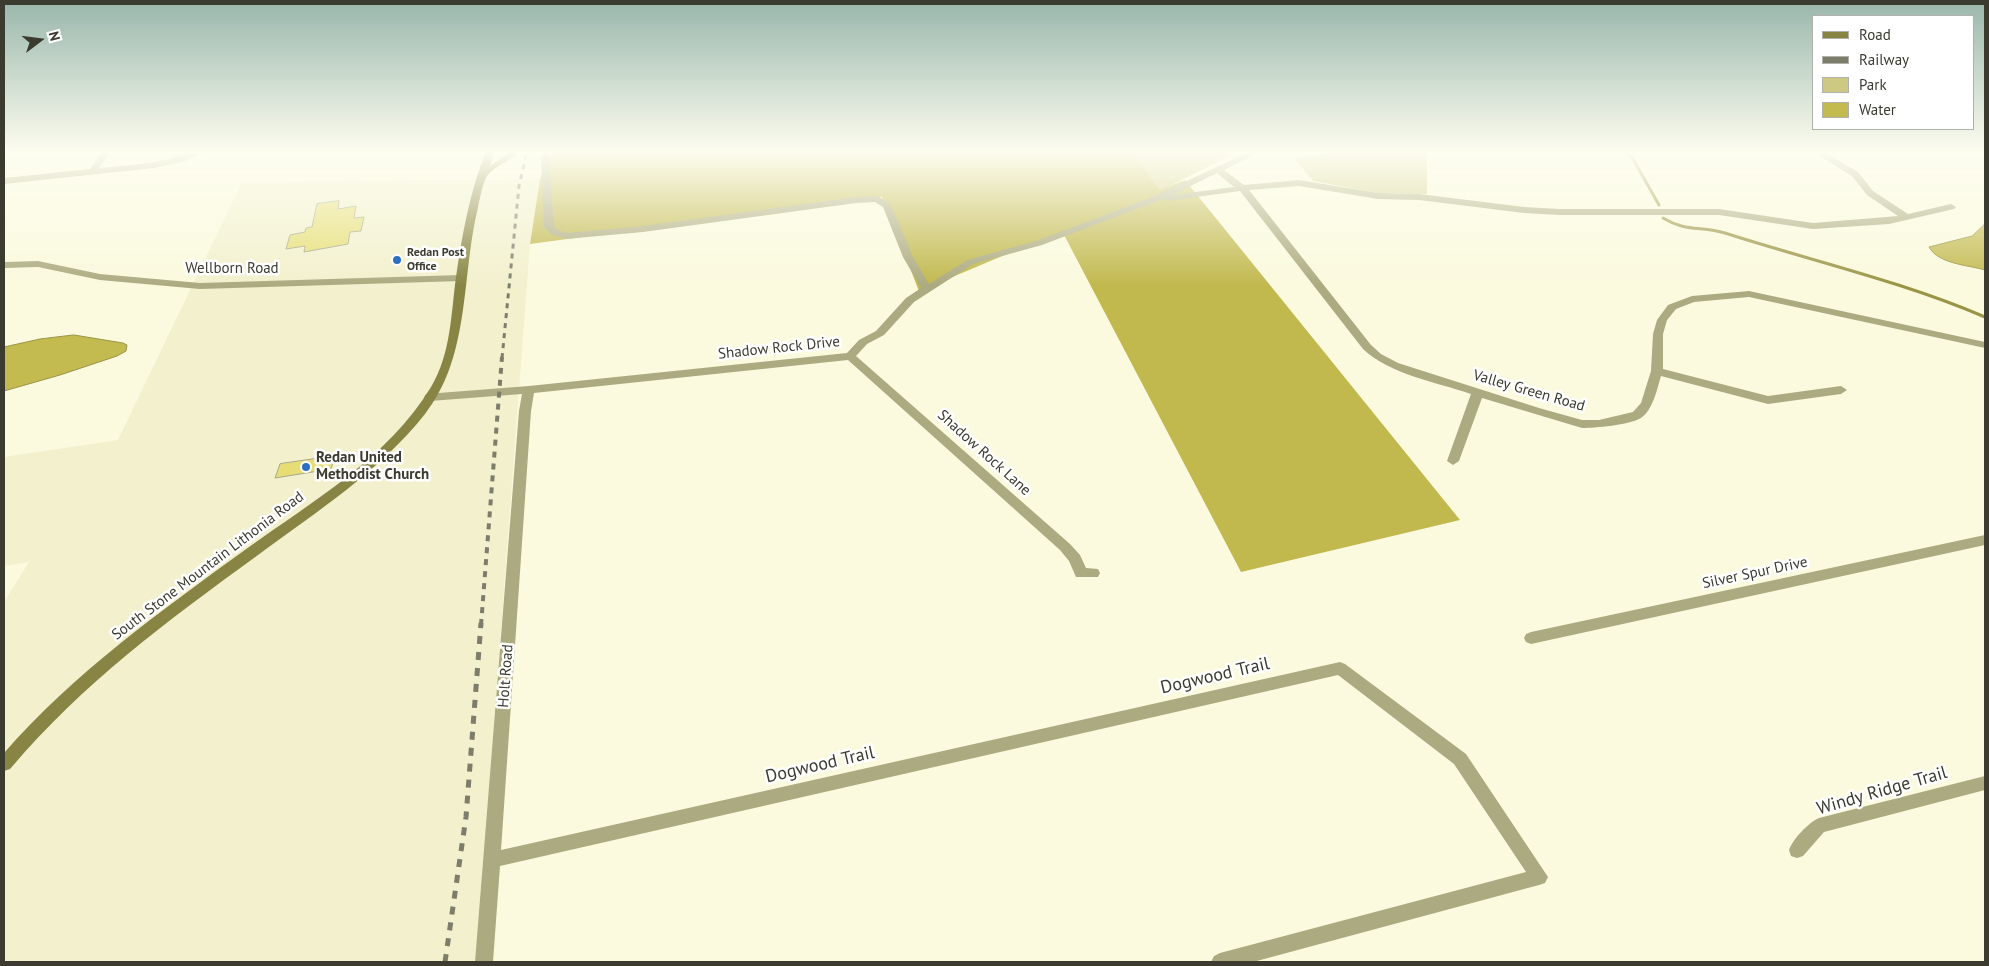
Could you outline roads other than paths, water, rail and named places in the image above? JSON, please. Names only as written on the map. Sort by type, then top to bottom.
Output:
[{"type":"main road","name":"South Stone Mountain Lithonia Road","points":[[4,764],[20,744],[86,678],[158,620],[331,495],[383,453],[408,426],[430,397],[448,366],[455,331],[469,220],[477,196]]},
{"type":"street","points":[[546,196],[549,227],[554,232],[566,236],[618,232],[856,200],[877,199],[887,205],[908,257],[927,289]]},
{"type":"street","name":"Shadow Rock Drive","points":[[430,397],[529,390],[850,356],[863,342],[880,333],[910,300],[970,262],[1040,243],[1162,196]]},
{"type":"street","points":[[1154,200],[1186,196]]},
{"type":"street","name":"Valley Green Road","points":[[1249,196],[1366,347],[1377,356],[1394,365],[1582,424],[1599,424],[1637,415],[1646,404],[1657,371],[1658,334],[1662,320],[1672,307],[1692,299],[1749,294],[1985,345]]},
{"type":"street","points":[[1381,196],[1420,197],[1524,210],[1560,212],[1719,212],[1813,226],[1859,224],[1906,217],[1952,207]]},
{"type":"street","points":[[1875,196],[1906,217]]},
{"type":"street","name":"Wellborn Road","points":[[4,265],[38,264],[100,277],[200,286],[461,278]]},
{"type":"street","name":"Shadow Rock Lane","points":[[850,356],[1065,547],[1076,559],[1081,573],[1092,573]]},
{"type":"street","points":[[1657,371],[1768,400],[1841,390]]},
{"type":"street","name":"Holt Road","points":[[484,962],[525,411],[529,390]]},
{"type":"street","points":[[1453,461],[1478,392]]},
{"type":"street","name":"Silver Spur Drive","points":[[1531,638],[1985,540]]},
{"type":"street","name":"Dogwood Trail","points":[[492,860],[1340,668],[1460,759],[1539,877],[1220,962]]},
{"type":"street","name":"Windy Ridge Trail","points":[[1797,850],[1819,826],[1985,783]]},
{"type":"water","points":[[1985,224],[1985,270],[1946,260],[1933,253],[1929,247],[1972,236]]},
{"type":"water","points":[[74,335],[123,343],[127,345],[126,351],[117,356],[60,375],[4,391],[4,347],[40,339]]},
{"type":"waterway","points":[[1654,196],[1659,205]]},
{"type":"waterway","points":[[1663,218],[1686,227],[1725,233],[1889,282],[1985,317]]},
{"type":"railway","points":[[502,358],[518,196]]},
{"type":"railway","points":[[481,625],[502,357]]},
{"type":"railway","points":[[445,962],[466,817],[481,623]]},
{"type":"place","name":"Redan Post Office","points":[[397,260]]},
{"type":"place","name":"Redan United Methodist Church","points":[[306,467]]}]
